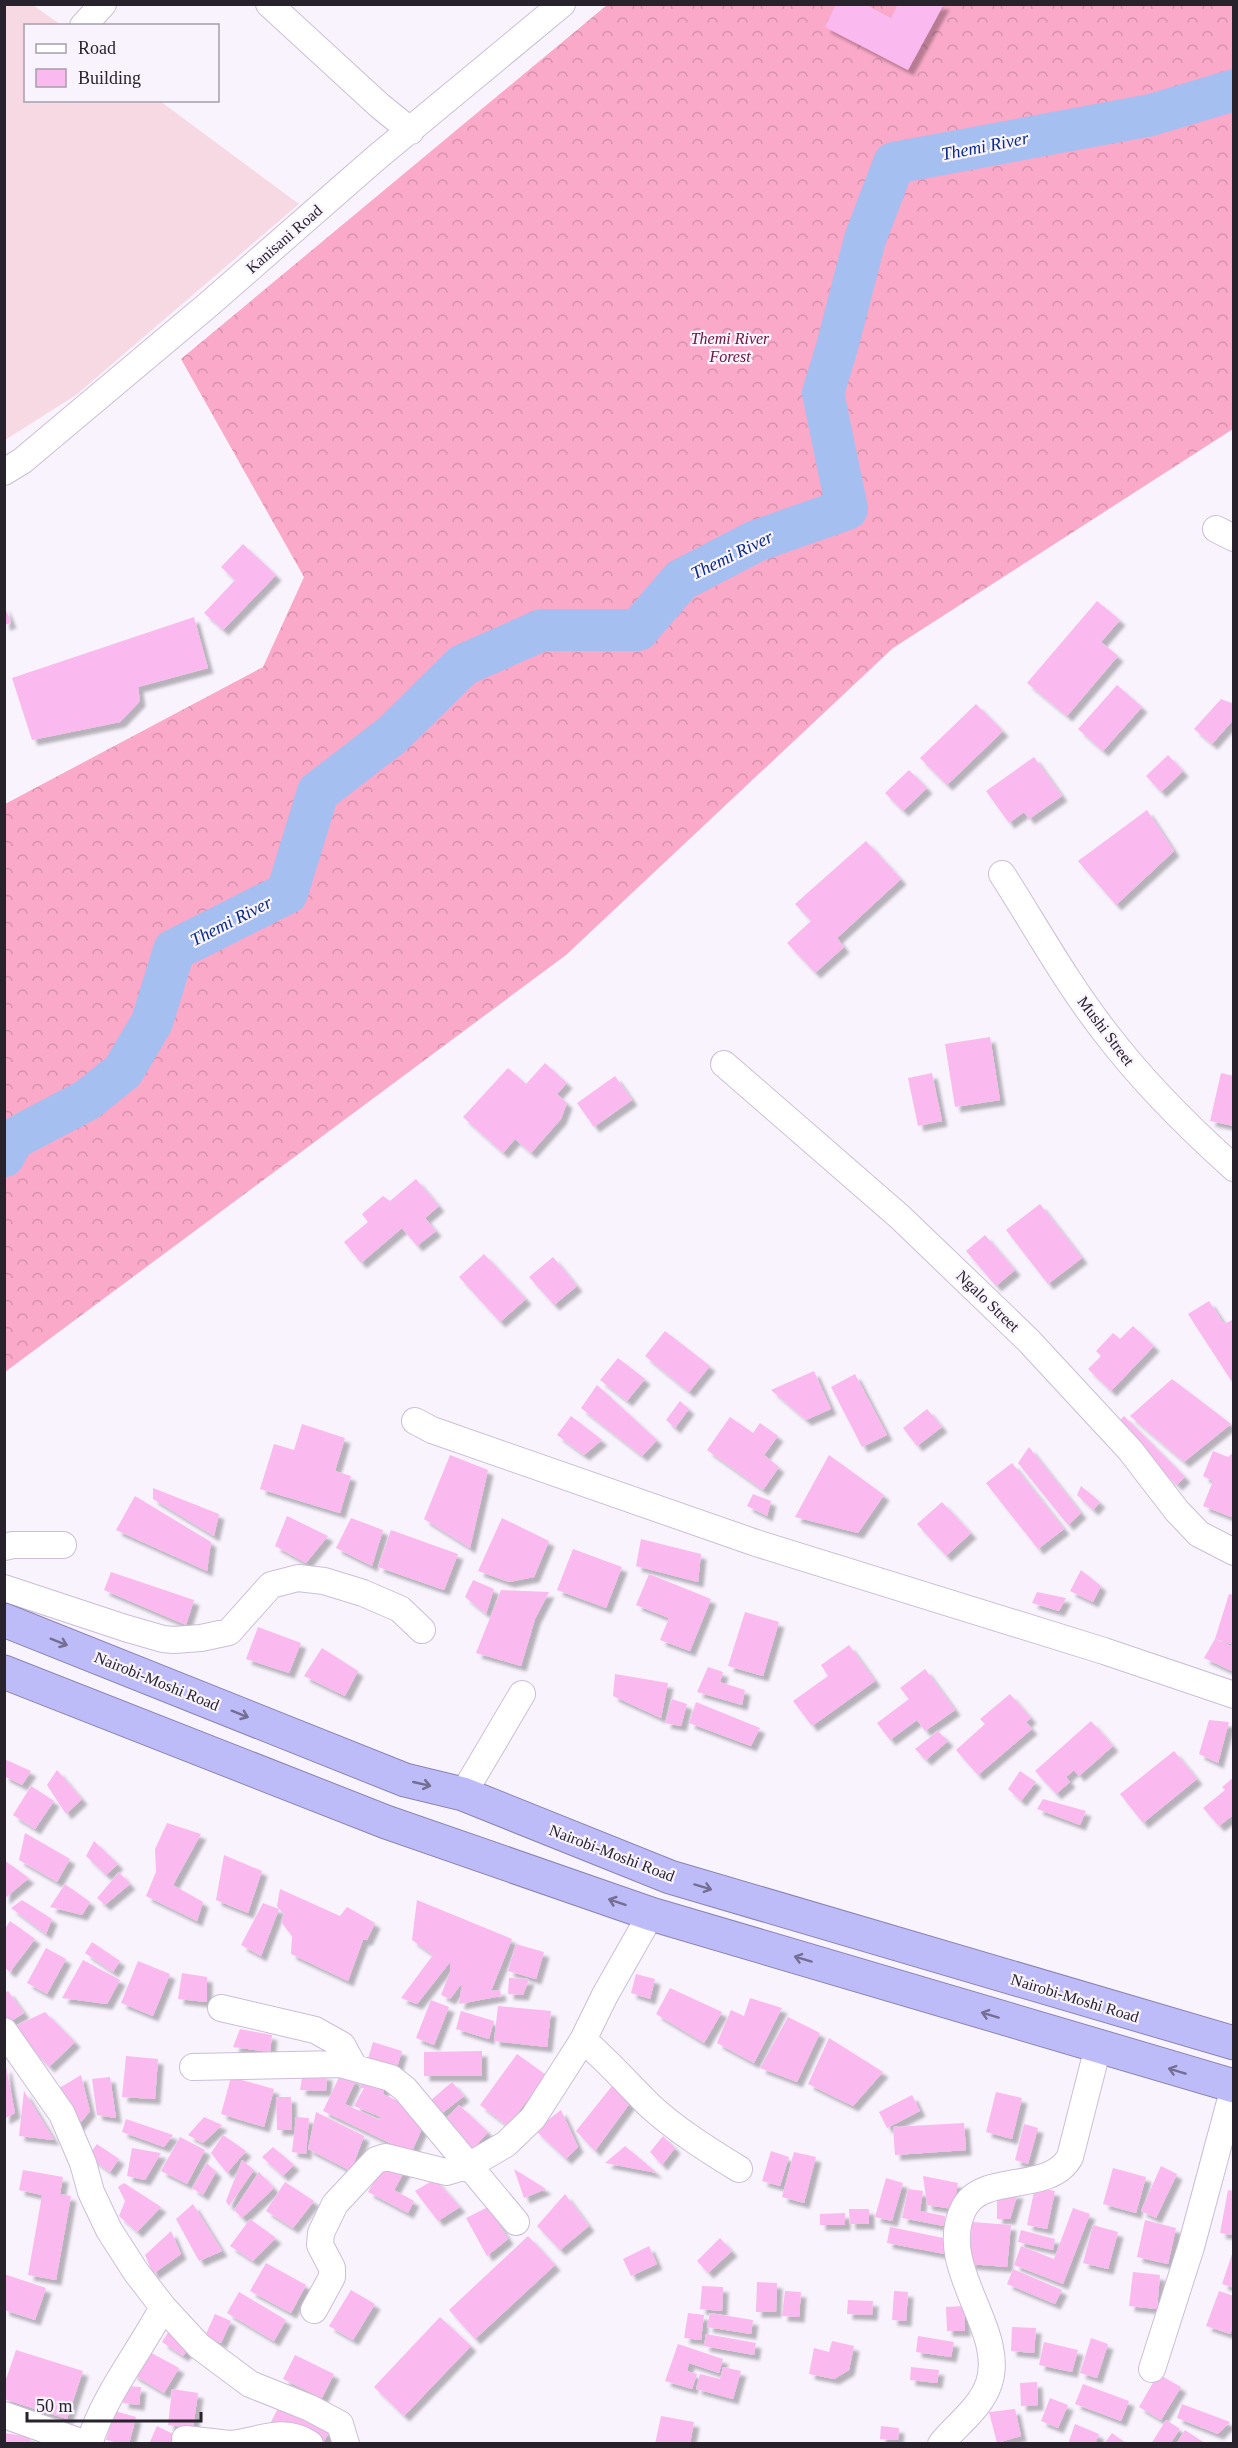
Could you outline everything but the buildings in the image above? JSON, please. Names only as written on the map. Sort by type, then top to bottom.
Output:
[{"type":"highway","name":"Nairobi-Moshi Road","points":[[4,1620],[405,1780],[463,1794],[670,1877],[1233,2043]]},
{"type":"highway","points":[[4,1672],[386,1822],[651,1914],[1233,2086]]},
{"type":"street","points":[[85,24],[103,4]]},
{"type":"street","points":[[269,4],[380,106],[411,131]]},
{"type":"street","name":"Kanisani Road","points":[[4,472],[22,461],[209,304],[368,165],[562,4]]},
{"type":"street","name":"Mushi Street","points":[[1002,874],[1069,982],[1111,1040],[1169,1106],[1233,1168]]},
{"type":"street","name":"Ngalo Street","points":[[724,1064],[825,1150],[952,1267],[1057,1371],[1130,1450],[1199,1534],[1233,1552]]},
{"type":"street","points":[[415,1421],[432,1430],[756,1544],[1104,1651],[1233,1695]]},
{"type":"street","points":[[4,1547],[63,1545]]},
{"type":"street","points":[[4,1588],[146,1635],[174,1640],[201,1638],[229,1632],[271,1585],[298,1578],[316,1580],[363,1593],[400,1609],[422,1630]]},
{"type":"street","points":[[463,1794],[522,1694]]},
{"type":"street","points":[[314,2310],[332,2277],[332,2268],[320,2245],[321,2233],[335,2204],[376,2160],[386,2157],[446,2172],[470,2165],[506,2144],[533,2118],[584,2040],[605,1995],[651,1914]]},
{"type":"street","points":[[221,2008],[315,2030],[342,2045],[354,2067]]},
{"type":"street","points":[[4,2031],[62,2114],[91,2192],[109,2230],[136,2272],[163,2307],[199,2346],[250,2385],[310,2408],[340,2424],[346,2444]]},
{"type":"street","points":[[584,2040],[608,2061],[650,2106],[699,2145],[739,2169]]},
{"type":"street","points":[[941,2444],[984,2395],[992,2367],[991,2350],[961,2268],[957,2241],[964,2206],[974,2195],[1037,2179],[1066,2165],[1098,2047]]},
{"type":"street","points":[[193,2067],[340,2064],[391,2078],[405,2089],[516,2222]]},
{"type":"street","points":[[1152,2369],[1191,2247],[1233,2086]]},
{"type":"street","points":[[4,2415],[87,2444],[121,2373],[163,2307]]},
{"type":"street","points":[[185,2439],[231,2444],[250,2442],[265,2435],[286,2434],[301,2438],[310,2444]]},
{"type":"shaded area","points":[[5,4],[33,5],[60,24],[24,24],[24,102],[161,102],[299,204],[76,395],[5,440]]},
{"type":"green space","name":"Themi River Forest","points":[[607,5],[1233,5],[1233,429],[893,648],[566,955],[5,1372],[5,804],[263,667],[304,577],[181,359]]},
{"type":"waterway","name":"Themi River","points":[[4,1156],[13,1139],[87,1100],[123,1071],[152,1022],[174,950],[287,893],[318,792],[392,735],[463,665],[542,630],[638,630],[681,580],[756,541],[847,509],[823,393],[865,239],[894,163],[1151,115],[1234,90]]}]
